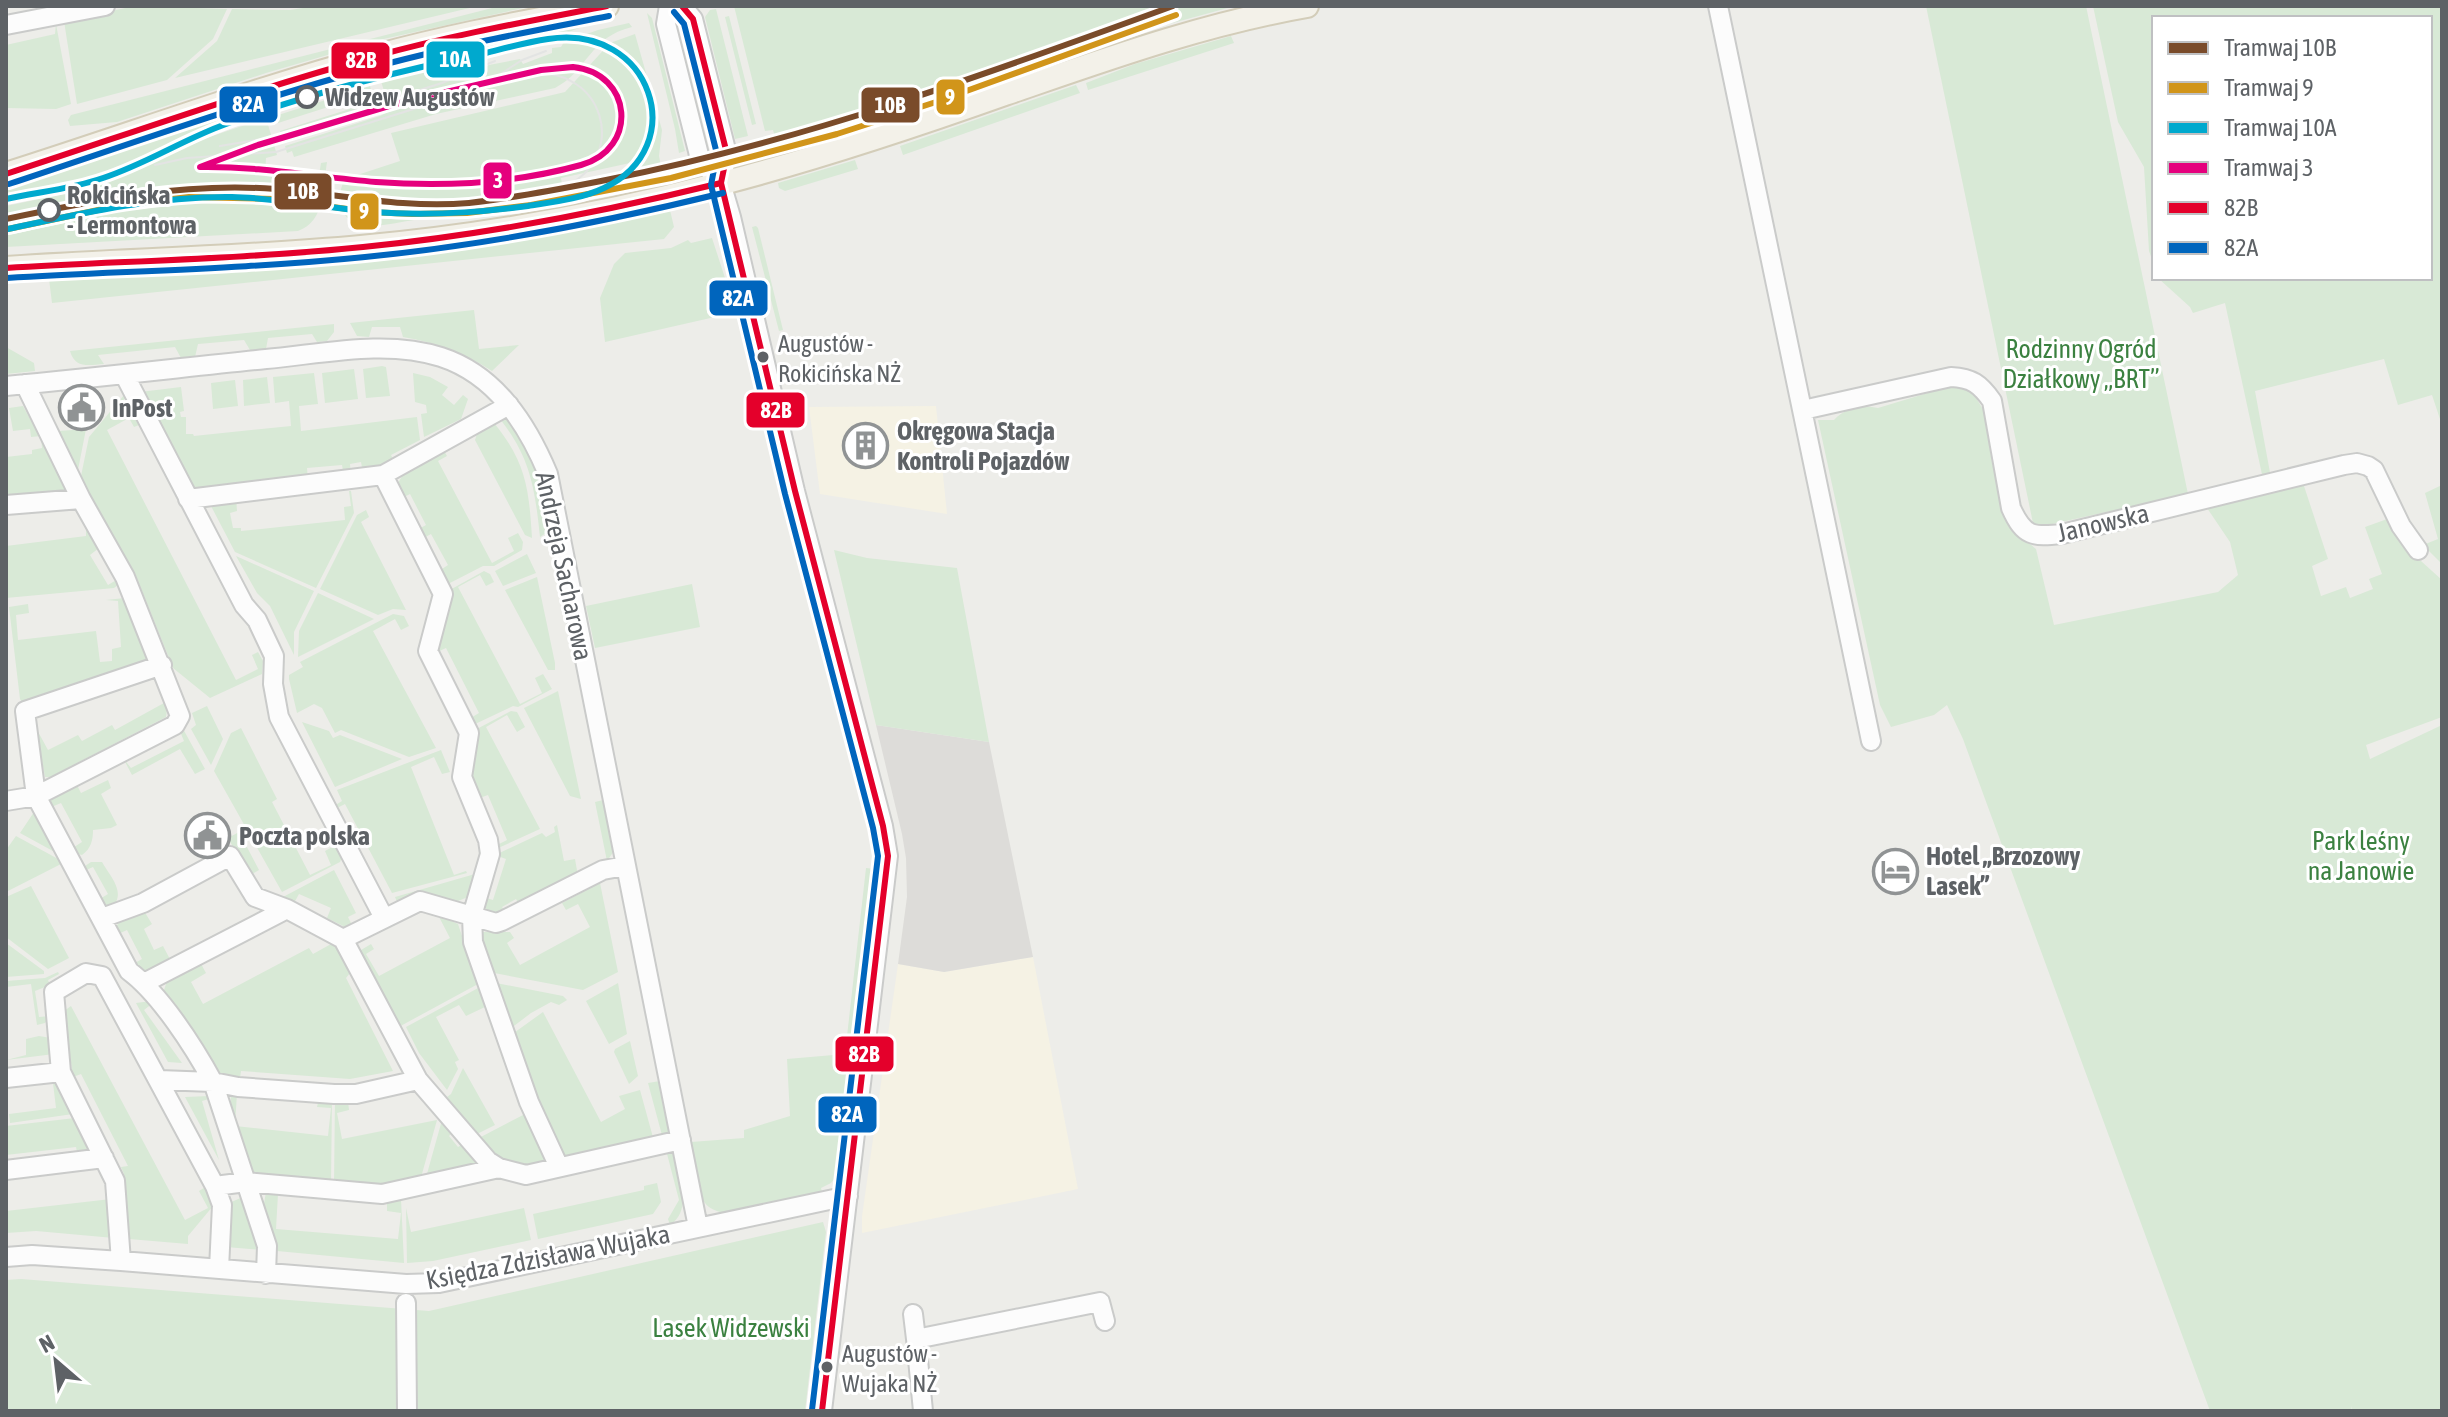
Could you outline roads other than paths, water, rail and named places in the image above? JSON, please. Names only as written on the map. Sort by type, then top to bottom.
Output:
[{"type":"main road","points":[[6,174],[376,56],[607,6]]},
{"type":"main road","points":[[6,268],[330,249],[428,240],[569,218],[721,183],[884,136],[1172,37],[1307,6]]},
{"type":"street","points":[[6,25],[105,6]]},
{"type":"street","points":[[669,6],[666,24],[700,160],[721,183]]},
{"type":"street","points":[[682,6],[693,19],[727,154],[721,183],[795,491],[886,842],[886,883],[822,1411]]},
{"type":"street","points":[[1718,6],[1871,741]]},
{"type":"street","name":"Andrzeja Sacharowa","points":[[6,386],[349,351],[404,349],[441,357],[464,368],[486,382],[509,405],[535,441],[548,474],[698,1227]]},
{"type":"street","points":[[124,374],[244,605],[263,632],[275,662],[273,684],[279,717],[384,918]]},
{"type":"street","name":"Janowska","points":[[1803,410],[1951,377],[1969,378],[1982,387],[1992,401],[2011,508],[2017,522],[2027,532],[2041,536],[2062,534],[2357,463],[2368,466],[2380,478],[2401,526],[2418,550]]},
{"type":"street","points":[[6,801],[36,796],[175,725],[180,713],[125,577],[81,499],[25,384]]},
{"type":"street","points":[[188,499],[383,475],[509,405]]},
{"type":"street","points":[[383,475],[443,594],[428,651],[469,733],[462,777],[490,854],[472,916],[472,933],[532,1109],[559,1167]]},
{"type":"street","points":[[6,505],[81,499]]},
{"type":"street","points":[[162,665],[16,712],[36,796],[129,971],[144,983],[213,1082],[267,1246],[266,1274]]},
{"type":"street","points":[[102,918],[143,903],[230,856],[255,897],[287,909],[343,939],[418,1080],[488,1161],[499,1168],[526,1175],[681,1140]]},
{"type":"street","points":[[343,939],[420,901],[496,923],[603,870],[625,866]]},
{"type":"street","points":[[144,983],[287,909]]},
{"type":"street","points":[[121,1261],[115,1181],[61,1072],[54,992],[86,973],[102,976],[215,1186],[222,1205],[219,1269]]},
{"type":"street","points":[[6,1078],[61,1072]]},
{"type":"street","points":[[159,1080],[356,1094],[418,1080]]},
{"type":"street","points":[[6,1170],[104,1158]]},
{"type":"street","points":[[215,1186],[246,1182],[382,1194],[499,1168]]},
{"type":"street","name":"Księdza Zdzisława Wujaka","points":[[6,1257],[32,1255],[406,1284],[439,1283],[848,1196]]},
{"type":"street","points":[[916,1339],[1100,1302],[1105,1321]]},
{"type":"street","points":[[406,1303],[407,1411]]},
{"type":"street","points":[[913,1314],[923,1411]]},
{"type":"tram line","name":"10B","points":[[6,219],[106,199],[207,188],[276,189],[420,204],[469,203],[555,190],[679,164],[822,126],[963,81],[1173,6]]},
{"type":"tram line","name":"9","points":[[8,229],[122,205],[189,197],[275,199],[369,212],[412,214],[467,213],[531,205],[671,178],[837,134],[936,102],[1176,15]]},
{"type":"tram line","name":"10A","points":[[6,199],[103,178],[210,130],[322,93],[420,67],[548,39],[584,39],[613,50],[635,68],[648,92],[652,119],[647,145],[631,169],[604,188],[586,195],[528,206],[412,214],[250,198],[204,197],[119,207],[8,229]]},
{"type":"tram line","points":[[493,79],[522,60],[546,51]]},
{"type":"tram line","points":[[220,146],[262,139],[315,123],[442,83],[495,61]]},
{"type":"tram line","name":"3","points":[[573,67],[593,72],[608,83],[617,96],[621,112],[620,129],[613,144],[600,156],[581,165],[505,180],[427,184],[200,167],[258,145],[399,103],[541,70],[573,67]]},
{"type":"tram line","points":[[155,165],[187,158],[276,152],[516,77],[547,74],[571,81],[589,96],[599,115],[602,137],[596,158],[580,177],[555,190]]},
{"type":"place","name":"Widzew Augustów","points":[[307,97]]},
{"type":"place","name":"Rokicińska - Lermontowa","points":[[49,210]]},
{"type":"place","name":"Augustów - Rokicińska NŻ","points":[[763,357]]},
{"type":"place","name":"InPost","points":[[81,408]]},
{"type":"place","name":"Okręgowa Stacja Kontroli Pojazdów","points":[[866,446]]},
{"type":"place","name":"Poczta polska","points":[[208,836]]},
{"type":"place","name":"Hotel „Brzozowy Lasek”","points":[[1895,871]]},
{"type":"place","name":"Augustów - Wujaka NŻ","points":[[827,1367]]},
{"type":"park label","name":"Rodzinny Ogród Działkowy „BRT”","points":[[2081,364]]},
{"type":"park label","name":"Park leśny na Janowie","points":[[2361,856]]},
{"type":"park label","name":"Lasek Widzewski","points":[[731,1328]]}]
